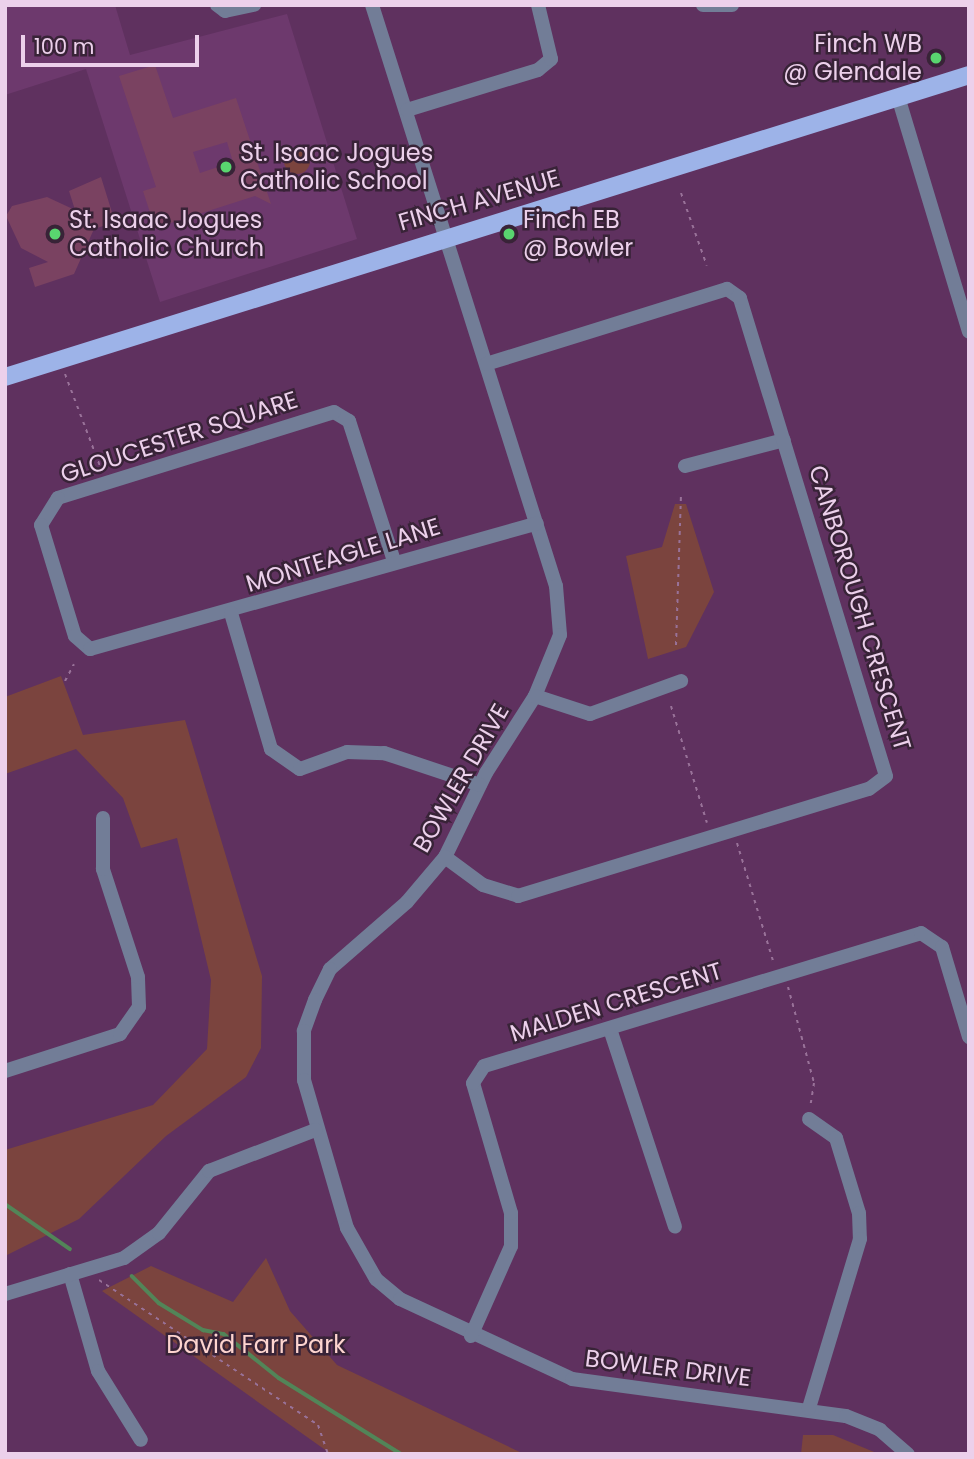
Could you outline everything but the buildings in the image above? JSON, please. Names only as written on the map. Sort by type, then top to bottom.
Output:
[{"type":"main road","name":"FINCH AVENUE","points":[[5,377],[444,235],[899,100],[969,75]]},
{"type":"street","points":[[217,5],[225,11],[254,5]]},
{"type":"street","name":"BOWLER DRIVE","points":[[372,5],[556,586],[560,635],[535,696],[480,785],[445,857],[407,902],[330,969],[315,1000],[302,1055],[315,1130],[347,1228],[376,1279],[400,1299],[471,1336],[572,1379],[809,1408],[880,1430],[908,1454]]},
{"type":"street","points":[[407,110],[538,70],[551,59],[538,5]]},
{"type":"street","points":[[703,5],[732,5]]},
{"type":"street","points":[[899,100],[969,332]]},
{"type":"street","name":"CANBOROUGH CRESCENT","points":[[445,857],[483,885],[518,896],[869,789],[886,776],[740,298],[727,289],[486,364]]},
{"type":"street","name":"GLOUCESTER SQUARE","points":[[232,613],[90,649],[75,636],[41,525],[46,510],[58,498],[334,412],[349,421],[394,561]]},
{"type":"street","points":[[685,466],[784,440]]},
{"type":"street","name":"MONTEAGLE LANE","points":[[480,785],[384,753],[347,752],[300,769],[271,749],[232,613],[394,561],[537,523]]},
{"type":"street","points":[[535,696],[590,714],[681,681]]},
{"type":"street","points":[[5,1070],[120,1034],[139,1007],[138,977],[103,869],[103,818]]},
{"type":"street","name":"MALDEN CRESCENT","points":[[471,1336],[511,1246],[511,1224],[473,1083],[484,1066],[920,933],[942,947],[969,1037]]},
{"type":"street","points":[[610,1029],[675,1227]]},
{"type":"street","points":[[809,1119],[836,1138],[859,1213],[860,1239],[809,1408]]},
{"type":"street","points":[[5,1294],[124,1258],[159,1233],[209,1171],[315,1130]]},
{"type":"street","points":[[70,1275],[98,1370],[142,1440]]},
{"type":"path","points":[[681,193],[707,266]]},
{"type":"path","points":[[56,362],[73,386],[101,469]]},
{"type":"path","points":[[676,645],[681,495]]},
{"type":"path","points":[[65,681],[74,664]]},
{"type":"path","points":[[671,706],[712,837]]},
{"type":"path","points":[[99,1280],[318,1425],[328,1454]]},
{"type":"shaded area","name":"St. Isaac Jogues Catholic School","points":[[5,5],[115,5],[130,55],[287,14],[357,239],[160,302],[86,69],[5,95]]},
{"type":"green space","points":[[297,148],[306,152],[310,161],[306,170],[297,174],[288,170],[284,161],[288,152]]},
{"type":"green space","points":[[675,504],[686,504],[714,592],[686,647],[648,659],[626,556],[662,547]]},
{"type":"green space","points":[[61,676],[83,735],[185,720],[262,976],[261,1048],[246,1077],[166,1136],[79,1219],[5,1256],[5,1150],[153,1105],[207,1049],[211,980],[177,838],[141,848],[123,798],[76,749],[5,774],[5,697]]},
{"type":"green space","name":"David Farr Park","points":[[266,1258],[290,1311],[337,1365],[524,1454],[331,1454],[102,1291],[151,1266],[233,1302]]},
{"type":"green space","points":[[803,1435],[833,1435],[879,1454],[801,1454]]},
{"type":"waterway","points":[[5,1204],[70,1249]]},
{"type":"waterway","points":[[132,1276],[159,1303],[203,1330],[224,1334],[279,1378],[401,1454]]},
{"type":"place","name":"Finch WB @ Glendale","points":[[936,58]]},
{"type":"place","name":"St. Isaac Jogues Catholic School","points":[[226,167]]},
{"type":"place","name":"St. Isaac Jogues Catholic Church","points":[[55,234]]},
{"type":"place","name":"Finch EB @ Bowler","points":[[509,234]]}]
